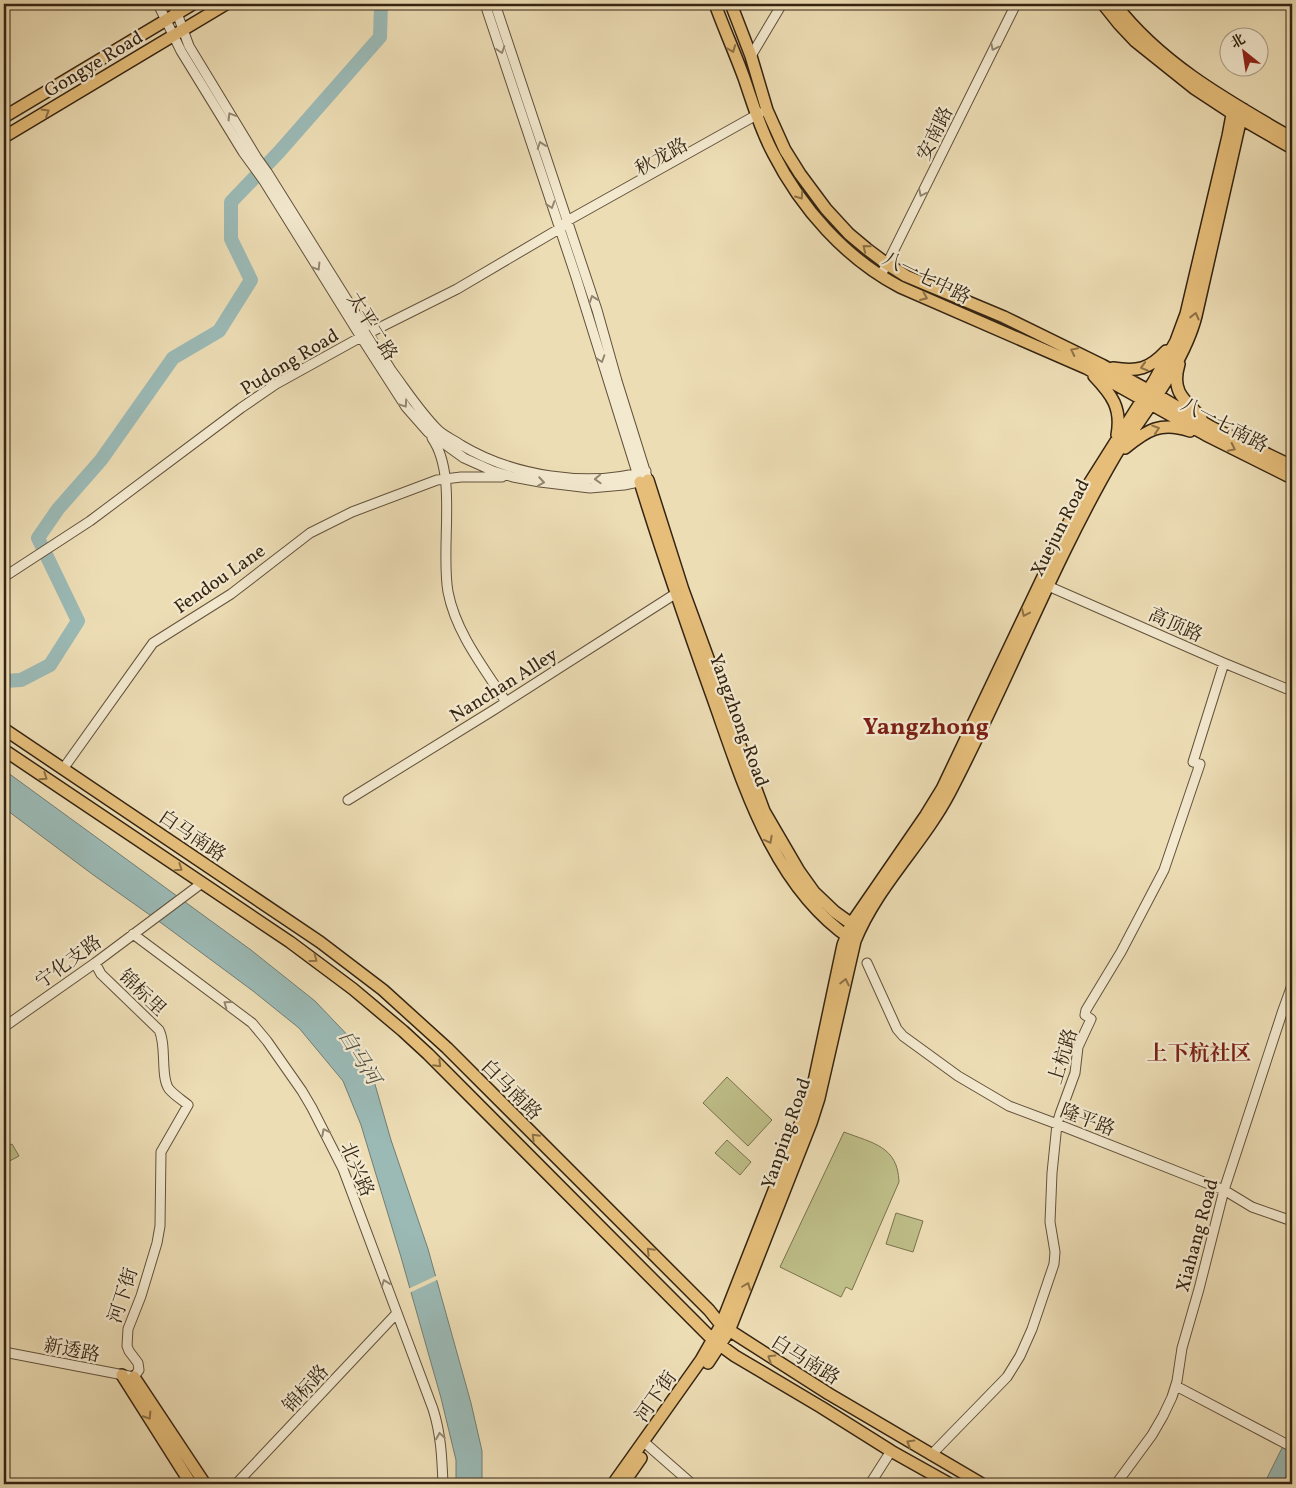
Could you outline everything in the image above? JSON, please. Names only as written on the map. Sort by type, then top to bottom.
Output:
[{"type":"main road","name":"Gongye Road","points":[[4,116],[166,20],[175,8],[193,4]]},
{"type":"main road","name":"Gongye Road","points":[[4,138],[226,4]]},
{"type":"main road","name":"八一七中路","points":[[715,4],[744,78],[757,119],[780,167],[807,206],[851,254],[880,276],[900,287],[1150,397]]},
{"type":"main road","name":"八一七中路","points":[[731,4],[751,56],[769,113],[794,164],[810,189],[849,234],[887,264],[906,276],[1004,318],[1102,366],[1150,397]]},
{"type":"main road","points":[[1103,4],[1119,24],[1150,53],[1195,89],[1292,138]]},
{"type":"main road","points":[[1115,4],[1140,32],[1170,60],[1238,112],[1292,148]]},
{"type":"main road","name":"Xuejun Road","points":[[853,932],[870,911],[950,794],[1082,517],[1180,343],[1238,112]]},
{"type":"main road","points":[[1102,366],[1142,369],[1155,362],[1180,343]]},
{"type":"main road","points":[[1180,343],[1176,376],[1177,387],[1208,431]]},
{"type":"main road","points":[[1086,368],[1107,390],[1117,408],[1119,422],[1117,438]]},
{"type":"main road","name":"Xuejun Road","points":[[853,932],[942,789],[1082,494],[1117,438],[1150,397]]},
{"type":"main road","name":"八一七南路","points":[[1150,397],[1292,478]]},
{"type":"main road","points":[[1116,455],[1147,432],[1158,427],[1172,426],[1208,431]]},
{"type":"main road","name":"八一七南路","points":[[1208,431],[1292,466]]},
{"type":"main road","name":"Yangzhong Road","points":[[643,477],[676,594],[748,794],[762,826],[780,860],[796,884],[824,916],[853,932]]},
{"type":"main road","name":"Yangzhong Road","points":[[643,477],[764,810],[807,882],[853,932]]},
{"type":"main road","name":"白马南路","points":[[4,729],[312,937],[383,990],[447,1048],[725,1328],[829,1394],[982,1484]]},
{"type":"main road","points":[[4,750],[320,963],[353,989],[403,1031],[444,1070],[716,1343],[890,1451],[950,1484]]},
{"type":"main road","name":"Yanping Road","points":[[725,1328],[741,1303],[813,1116],[853,932]]},
{"type":"main road","name":"河下街","points":[[623,1484],[701,1360],[716,1343],[725,1328]]},
{"type":"main road","points":[[122,1375],[191,1484]]},
{"type":"main road","points":[[134,1377],[204,1484]]},
{"type":"main road","name":"河下街","points":[[613,1484],[646,1445]]},
{"type":"street","points":[[158,4],[166,20],[178,32]]},
{"type":"street","points":[[485,4],[643,477]]},
{"type":"street","points":[[495,4],[597,310],[643,477]]},
{"type":"street","points":[[751,56],[782,4]]},
{"type":"street","name":"安南路","points":[[880,276],[1016,4]]},
{"type":"street","points":[[175,8],[178,32]]},
{"type":"street","name":"太平二路","points":[[178,32],[181,51],[243,152],[266,177]]},
{"type":"street","name":"太平二路","points":[[178,32],[189,46],[406,407],[428,432],[464,458],[493,471],[513,477],[590,488],[616,486],[643,477]]},
{"type":"street","name":"秋龙路","points":[[559,229],[769,113]]},
{"type":"street","name":"Pudong Road","points":[[4,577],[105,510],[263,392],[364,336],[457,289],[559,229]]},
{"type":"street","name":"太平二路","points":[[364,336],[408,394],[440,431],[470,450],[509,466],[549,475],[594,479],[643,477]]},
{"type":"street","points":[[428,432],[438,447],[445,478],[445,571],[451,604],[468,642],[506,702]]},
{"type":"street","name":"Fendou Lane","points":[[63,769],[156,640],[231,594],[318,528],[380,501],[445,478],[513,477]]},
{"type":"street","name":"高顶路","points":[[1048,586],[1292,691]]},
{"type":"street","name":"Nanchan Alley","points":[[348,800],[676,594]]},
{"type":"street","name":"上杭路","points":[[931,1455],[1007,1377],[1020,1356],[1032,1329],[1054,1264],[1055,1252],[1050,1222],[1057,1124],[1076,1073],[1078,1047],[1091,1019],[1085,1016],[1086,1010],[1121,952],[1164,870],[1200,764],[1193,762],[1224,663]]},
{"type":"street","name":"宁化支路","points":[[4,1027],[95,963],[202,883]]},
{"type":"street","name":"北兴路","points":[[132,934],[261,1032],[312,1108],[343,1169],[438,1427],[443,1484]]},
{"type":"street","name":"锦标里","points":[[95,963],[101,974],[159,1030],[163,1042],[168,1087],[188,1105],[161,1152]]},
{"type":"street","name":"隆平路","points":[[867,964],[893,1022],[903,1036],[958,1076],[1002,1103],[1224,1190],[1252,1207],[1292,1221]]},
{"type":"street","name":"Xiahang Road","points":[[1116,1484],[1158,1425],[1172,1398],[1176,1386],[1182,1348],[1224,1190],[1292,985]]},
{"type":"street","name":"河下街","points":[[134,1377],[138,1373],[140,1366],[129,1351],[127,1334],[158,1243],[161,1152]]},
{"type":"street","name":"锦标路","points":[[236,1484],[397,1313]]},
{"type":"street","name":"新透路","points":[[4,1352],[134,1377]]},
{"type":"street","points":[[1176,1386],[1292,1447]]},
{"type":"street","points":[[646,1445],[692,1484]]},
{"type":"street","points":[[870,1484],[890,1451]]},
{"type":"green space","points":[[727,1077],[772,1120],[748,1146],[703,1103]]},
{"type":"green space","points":[[844,1132],[873,1143],[889,1153],[894,1161],[899,1182],[852,1290],[846,1287],[841,1297],[780,1267]]},
{"type":"green space","points":[[727,1140],[751,1162],[740,1175],[715,1153]]},
{"type":"green space","points":[[12,1144],[19,1156],[4,1164],[4,1148]]},
{"type":"green space","points":[[896,1213],[923,1221],[913,1252],[886,1244]]},
{"type":"water","name":"白马河","points":[[4,770],[251,950],[315,1001],[356,1044],[372,1074],[391,1140],[428,1249],[471,1403],[482,1451],[482,1484],[456,1484],[456,1460],[441,1398],[361,1125],[343,1081],[299,1028],[253,991],[4,808]]},
{"type":"water","points":[[1292,1428],[1292,1465],[1282,1484],[1264,1484]]},
{"type":"pier","points":[[438,1275],[439,1279],[409,1293],[408,1289]]},
{"type":"waterway","points":[[4,681],[21,680],[50,665],[78,621],[38,538],[58,509],[101,460],[173,358],[219,331],[251,280],[231,239],[231,202],[279,152],[380,37],[381,4]]},
{"type":"district","name":"Yangzhong","points":[[926,726]]},
{"type":"district","name":"上下杭社区","points":[[1199,1053]]}]
